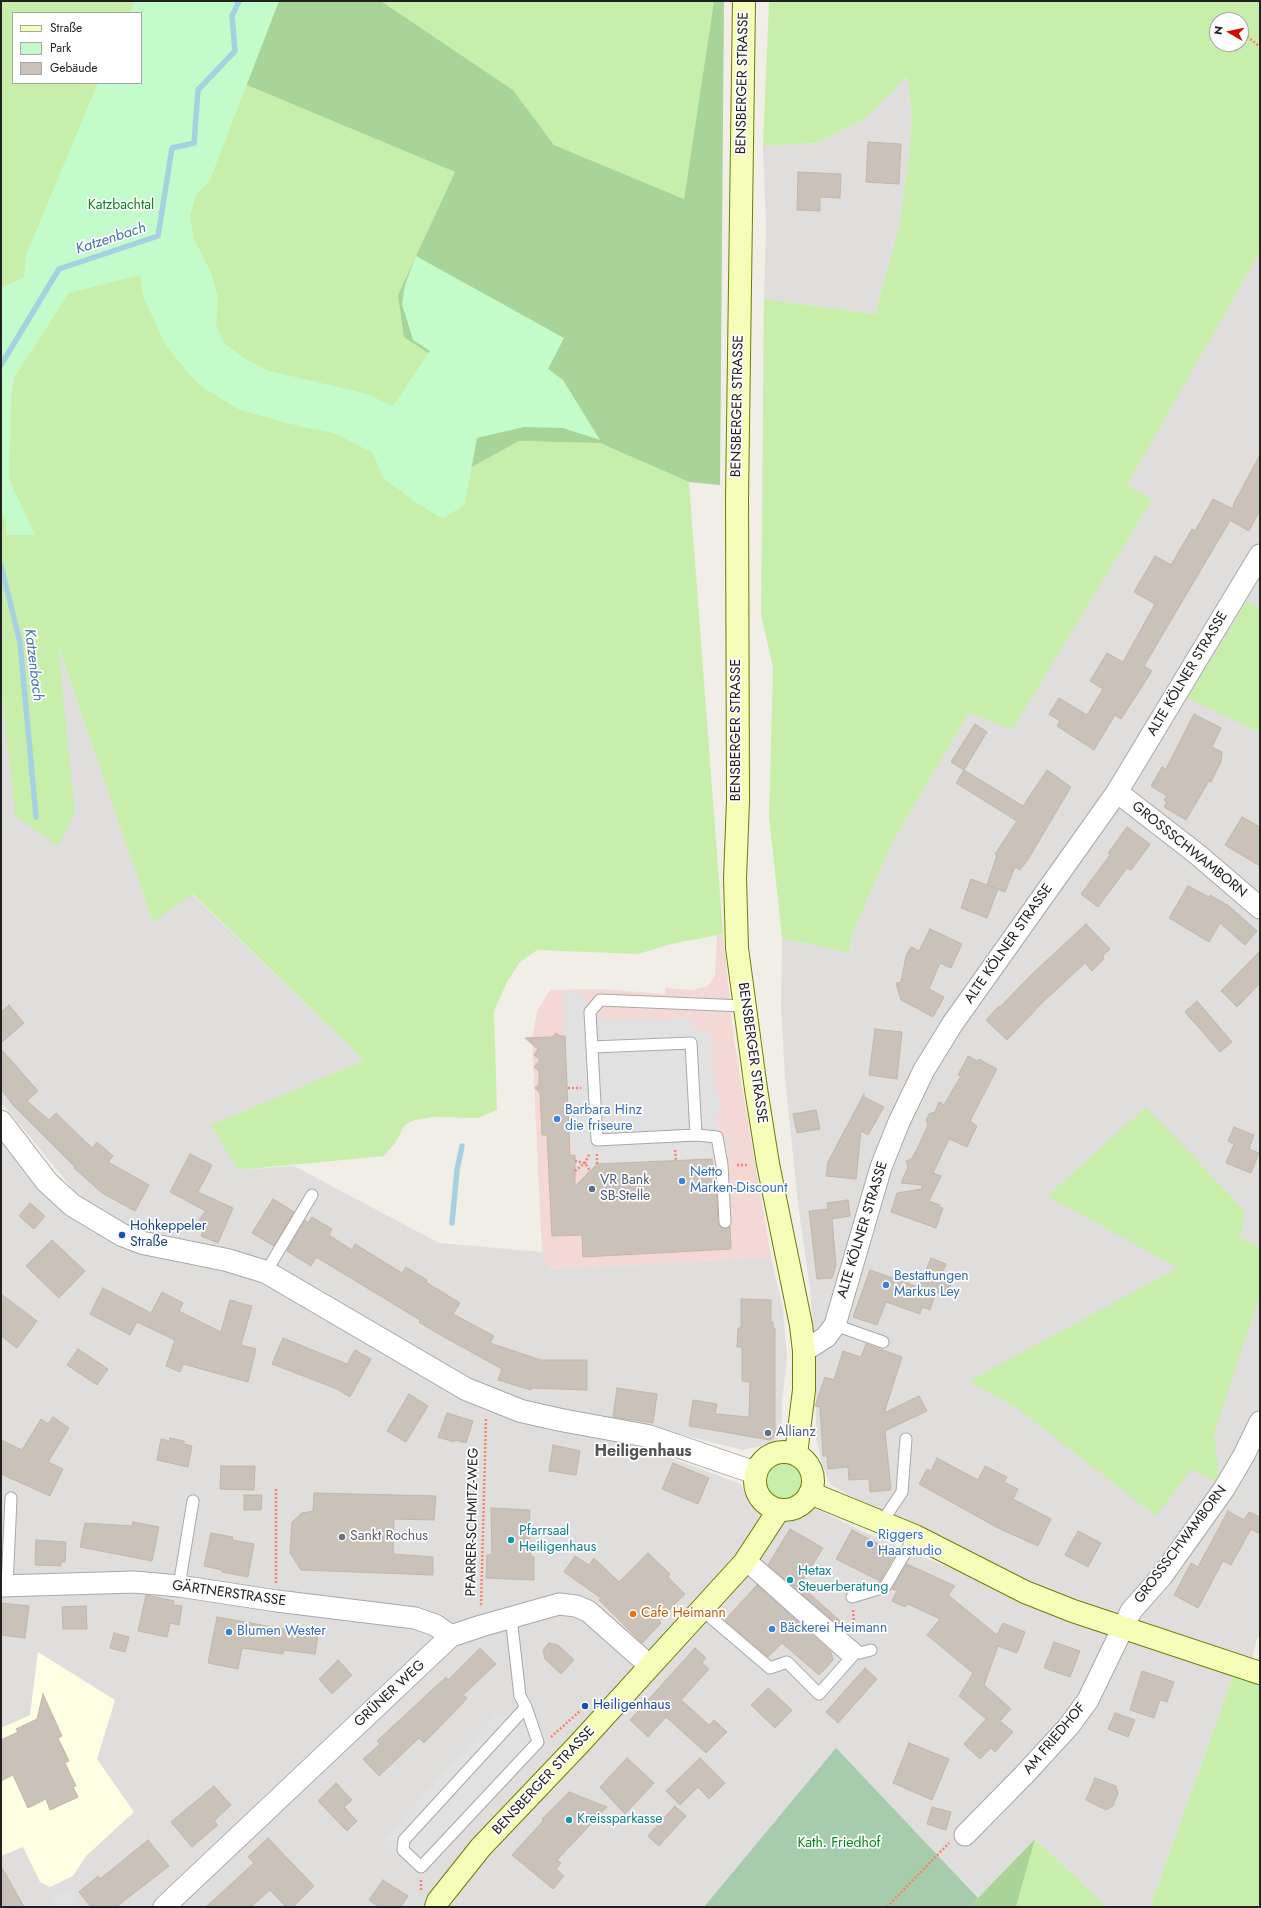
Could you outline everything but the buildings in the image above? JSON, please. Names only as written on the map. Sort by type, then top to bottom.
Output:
[{"type":"main road","name":"BENSBERGER STRASSE","points":[[744,1],[737,498],[738,800],[735,878],[737,948],[744,1006],[768,1164],[801,1326],[804,1351],[804,1390],[796,1454]]},
{"type":"main road","points":[[782,1452],[796,1454],[803,1457],[810,1467],[812,1486],[810,1493],[805,1502],[797,1507],[789,1511],[778,1511],[768,1506],[760,1498],[756,1486],[756,1473],[766,1458],[773,1454],[782,1452]]},
{"type":"main road","points":[[810,1493],[915,1536],[1025,1592],[1073,1611],[1260,1673]]},
{"type":"main road","name":"BENSBERGER STRASSE","points":[[436,1907],[438,1900],[481,1847],[579,1744],[746,1560],[778,1511]]},
{"type":"street","name":"ALTE KÖLNER STRASSE","points":[[804,1351],[826,1337],[835,1325],[882,1167],[899,1122],[924,1070],[953,1023],[1117,792],[1260,555]]},
{"type":"street","name":"GROSSSCHWAMBORN","points":[[1117,792],[1197,854],[1260,908]]},
{"type":"street","points":[[1,1122],[47,1182],[72,1205],[122,1235],[143,1243],[227,1260],[266,1272],[466,1389],[521,1410],[562,1420],[648,1436],[756,1473]]},
{"type":"street","name":"GROSSSCHWAMBORN","points":[[1124,1627],[1131,1611],[1162,1576],[1224,1489],[1244,1455],[1260,1422]]},
{"type":"street","name":"GÄRTNERSTRASSE","points":[[4,1587],[134,1582],[180,1586],[276,1601],[415,1618],[436,1625],[451,1636]]},
{"type":"street","name":"GRÜNER WEG","points":[[164,1907],[451,1636],[559,1604],[576,1606],[588,1611],[650,1666]]},
{"type":"street","name":"AM FRIEDHOF","points":[[965,1835],[1069,1726],[1088,1700],[1124,1627]]},
{"type":"lane","points":[[725,1222],[722,1165],[717,1137],[696,1135],[597,1140],[590,1012],[600,1000],[744,1006]]},
{"type":"lane","points":[[592,1046],[691,1042],[696,1135]]},
{"type":"lane","points":[[266,1272],[312,1195]]},
{"type":"lane","points":[[835,1325],[883,1342]]},
{"type":"lane","points":[[882,1522],[902,1492],[906,1439]]},
{"type":"lane","points":[[4,1587],[11,1498]]},
{"type":"lane","points":[[180,1586],[193,1501]]},
{"type":"lane","points":[[852,1597],[885,1587],[915,1536]]},
{"type":"lane","points":[[746,1560],[853,1655]]},
{"type":"lane","points":[[702,1610],[770,1668],[787,1662],[819,1694],[853,1655],[871,1650]]},
{"type":"lane","points":[[511,1617],[520,1696],[526,1707],[538,1742],[421,1867],[403,1850],[404,1840],[526,1707]]},
{"type":"path","points":[[1249,38],[1260,47]]},
{"type":"path","points":[[575,1171],[585,1163],[597,1140]]},
{"type":"path","points":[[575,1161],[585,1163],[590,1171]]},
{"type":"path","points":[[734,1164],[750,1165]]},
{"type":"path","name":"PFARRER-SCHMITZ-WEG","points":[[481,1626],[486,1419]]},
{"type":"path","points":[[276,1489],[276,1601]]},
{"type":"path","points":[[854,1625],[862,1633]]},
{"type":"path","points":[[555,1733],[585,1706]]},
{"type":"path","points":[[887,1907],[953,1839],[965,1835]]},
{"type":"shaded area","points":[[907,76],[912,115],[909,153],[899,226],[875,314],[764,299],[766,225],[763,146],[817,143],[865,119]]},
{"type":"shaded area","points":[[1260,252],[1260,1636],[1257,1639],[1251,1662],[1106,1613],[1029,1581],[880,1512],[831,1485],[822,1464],[816,1438],[816,1365],[810,1288],[798,1204],[785,1077],[781,1007],[782,938],[849,953],[852,935],[893,841],[969,713],[1012,729],[1152,500],[1126,485]]},
{"type":"shaded area","name":"Heiligenhaus","points":[[1,528],[24,548],[153,921],[192,894],[364,1060],[212,1125],[238,1170],[294,1166],[439,1243],[542,1252],[549,1269],[771,1257],[783,1309],[787,1359],[782,1401],[782,1434],[773,1443],[743,1450],[659,1429],[553,1409],[494,1391],[442,1367],[308,1286],[147,1235],[106,1215],[77,1194],[1,1102]]},
{"type":"shaded area","points":[[717,935],[723,935],[734,1040],[771,1257],[549,1269],[542,1252],[532,1039],[537,1011],[550,990],[601,989],[665,994],[666,988],[692,990],[708,986],[715,975]]},
{"type":"shaded area","points":[[564,993],[578,993],[604,1020],[693,1018],[694,1031],[711,1031],[714,1081],[723,1111],[715,1114],[719,1130],[728,1142],[727,1165],[722,1165],[712,1159],[590,1171],[575,1171],[575,1155],[569,1133]]},
{"type":"shaded area","points":[[1,1137],[63,1208],[93,1232],[130,1248],[182,1263],[247,1276],[299,1301],[481,1408],[647,1449],[741,1484],[749,1505],[786,1516],[812,1507],[864,1532],[1112,1636],[1233,1676],[1150,1907],[1107,1907],[1035,1839],[969,1907],[1,1907]]},
{"type":"shaded area","points":[[38,1652],[115,1700],[97,1759],[134,1812],[86,1856],[73,1876],[50,1887],[40,1882],[23,1847],[1,1856],[1,1728],[30,1715]]},
{"type":"shaded area","points":[[529,1698],[540,1734],[547,1739],[423,1873],[417,1872],[381,1842],[495,1715],[511,1716]]},
{"type":"shaded area","points":[[68,1890],[78,1907],[57,1907],[52,1899]]},
{"type":"green space","points":[[1,1],[233,1],[218,73],[455,172],[398,295],[442,361],[443,483],[519,441],[600,443],[689,482],[723,934],[671,944],[638,954],[537,950],[520,962],[507,982],[494,1011],[497,1110],[478,1118],[432,1117],[415,1120],[405,1125],[395,1143],[384,1156],[238,1170],[211,1125],[364,1060],[193,894],[153,922],[58,646],[75,812],[58,846],[15,816],[1,686],[1,466],[17,354],[8,367],[1,453]]},
{"type":"green space","name":"Katzbachtal","points":[[135,1],[279,1],[210,180],[196,195],[190,216],[194,239],[211,273],[218,297],[216,325],[224,343],[244,358],[269,371],[364,393],[393,406],[430,351],[413,340],[402,304],[405,285],[416,256],[564,338],[548,369],[563,380],[600,440],[563,428],[524,427],[477,438],[465,504],[443,519],[417,503],[383,478],[373,453],[334,433],[302,427],[240,410],[202,387],[188,373],[165,344],[144,298],[140,275],[69,293],[12,381],[9,479],[35,535],[7,535],[5,518],[1,516],[1,288],[24,277],[26,255],[98,84],[142,84],[142,12],[130,12]]},
{"type":"green space","points":[[233,1],[381,1],[513,90],[554,145],[684,199],[714,1],[724,1],[720,485],[689,482],[600,443],[519,441],[443,483],[442,362],[404,337],[398,295],[455,172],[218,73]]},
{"type":"green space","points":[[381,1],[714,1],[684,199],[554,145],[513,90]]},
{"type":"green space","points":[[769,1],[1260,1],[1260,252],[1127,485],[1152,500],[1012,730],[969,713],[893,841],[852,935],[849,953],[782,938],[769,816],[773,668],[761,614],[764,299],[875,314],[899,226],[909,153],[912,115],[907,76],[865,119],[817,143],[763,146]]},
{"type":"green space","points":[[1247,601],[1260,609],[1260,733],[1188,698]]},
{"type":"green space","points":[[1146,1107],[1245,1211],[1240,1239],[1260,1246],[1260,1295],[1214,1434],[1220,1484],[1192,1469],[1156,1516],[1018,1409],[969,1381],[1178,1268],[1047,1196]]},
{"type":"green space","points":[[785,1464],[798,1470],[804,1483],[798,1496],[785,1502],[772,1496],[766,1483],[772,1470]]},
{"type":"green space","points":[[1233,1676],[1260,1685],[1260,1907],[1150,1907]]},
{"type":"green space","name":"Kath. Friedhof","points":[[836,1748],[978,1898],[969,1907],[704,1907]]},
{"type":"green space","points":[[1035,1839],[1107,1907],[1016,1907]]},
{"type":"green space","points":[[1035,1839],[1016,1907],[969,1907],[978,1898]]},
{"type":"waterway","name":"Katzenbach","points":[[1,365],[59,269],[158,236],[172,148],[194,143],[198,90],[235,51],[232,16],[239,1]]},
{"type":"waterway","name":"Katzenbach","points":[[1,566],[20,642],[36,817]]},
{"type":"waterway","points":[[452,1223],[457,1170],[462,1146]]},
{"type":"place","name":"Barbara Hinz die friseure","points":[[557,1119]]},
{"type":"place","name":"Netto Marken-Discount","points":[[682,1181]]},
{"type":"place","name":"VR Bank SB-Stelle","points":[[592,1189]]},
{"type":"place","name":"Hohkeppeler Straße","points":[[122,1235]]},
{"type":"place","name":"Bestattungen Markus Ley","points":[[886,1285]]},
{"type":"place","name":"Allianz","points":[[768,1433]]},
{"type":"place","name":"Sankt Rochus","points":[[342,1537]]},
{"type":"place","name":"Pfarrsaal Heiligenhaus","points":[[511,1540]]},
{"type":"place","name":"Riggers Haarstudio","points":[[870,1544]]},
{"type":"place","name":"Hetax Steuerberatung","points":[[790,1580]]},
{"type":"place","name":"Cafe Heimann","points":[[633,1614]]},
{"type":"place","name":"Bäckerei Heimann","points":[[772,1629]]},
{"type":"place","name":"Blumen Wester","points":[[229,1632]]},
{"type":"place","name":"Heiligenhaus","points":[[585,1706]]},
{"type":"place","name":"Kreissparkasse","points":[[569,1820]]},
{"type":"district","name":"Heiligenhaus","points":[[643,1452]]}]
